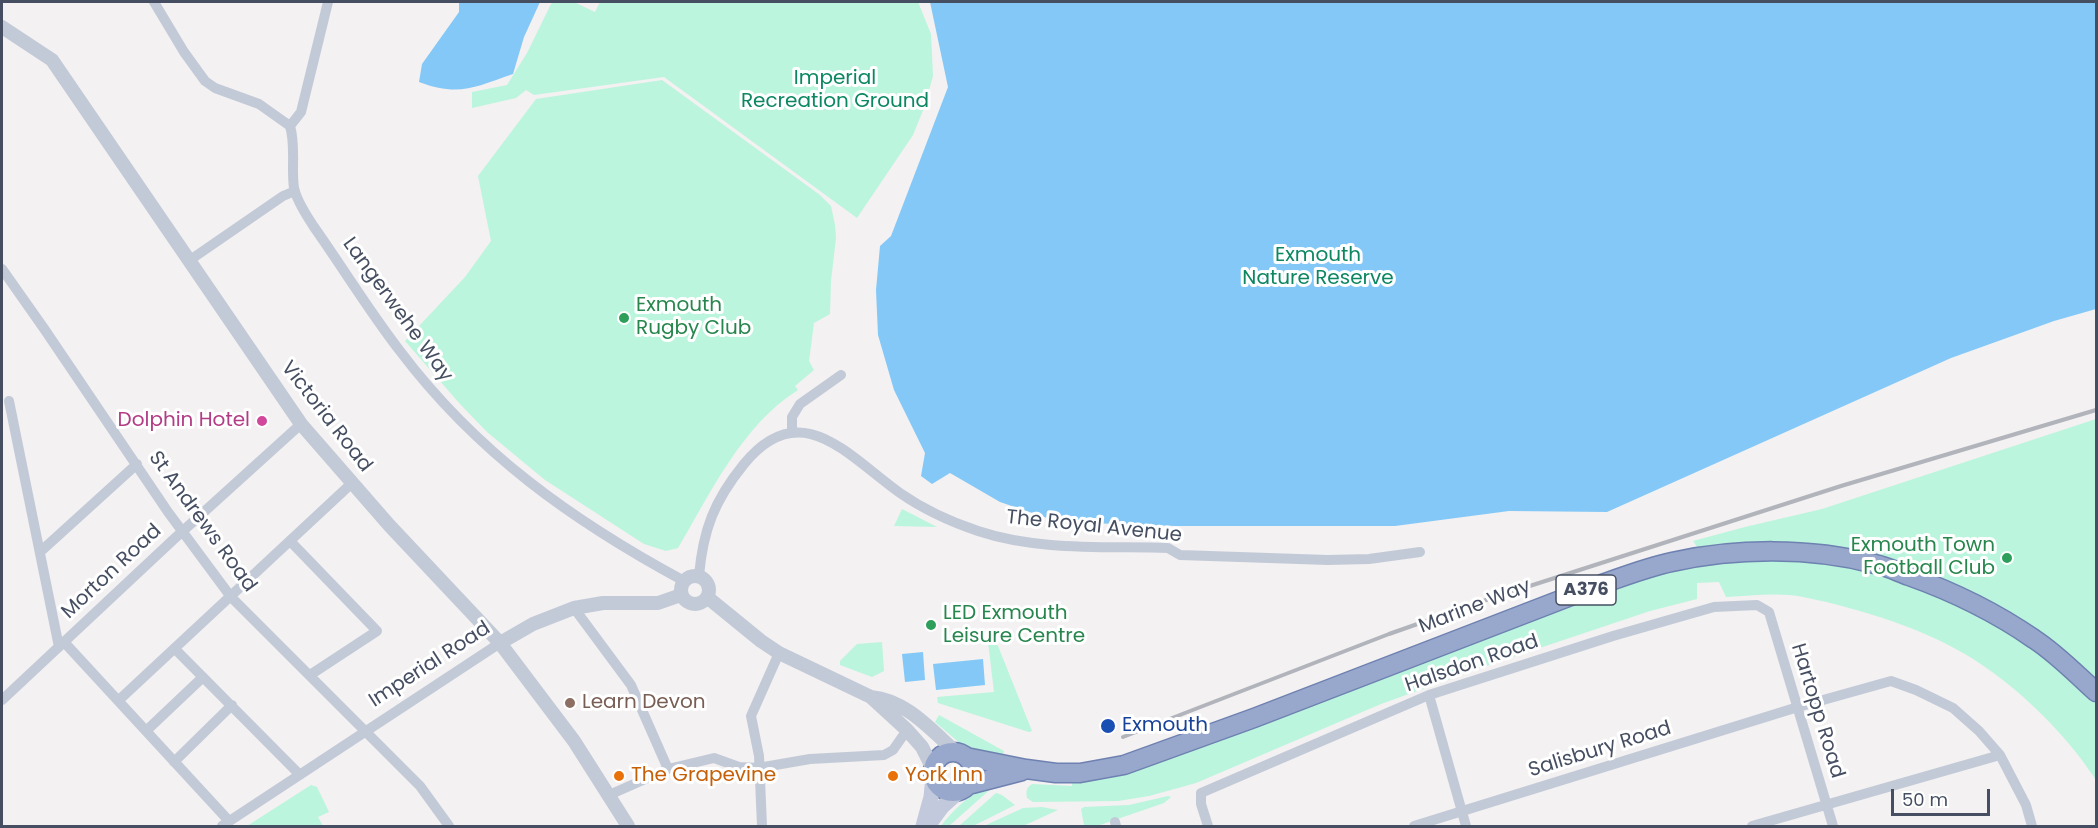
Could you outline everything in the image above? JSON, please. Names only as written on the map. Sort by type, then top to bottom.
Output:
[{"type":"highway","name":"Marine Way","points":[[961,754],[1026,770],[1080,773],[1124,765],[1254,718],[1624,576],[1673,562],[1733,554],[1800,553],[1854,560],[1875,564],[1943,588],[1973,602],[2035,639],[2097,692]]},
{"type":"highway","points":[[948,752],[961,754],[973,770],[964,788],[952,792],[944,790],[937,784],[933,773],[935,761],[948,752]]},
{"type":"highway","name":"Marine Way","points":[[964,788],[1026,770]]},
{"type":"main road","points":[[923,826],[931,796],[933,773]]},
{"type":"main road","points":[[928,826],[942,807],[964,788]]},
{"type":"street","points":[[154,2],[184,52],[205,81],[215,88],[259,104],[290,126],[301,112],[328,2]]},
{"type":"street","name":"Victoria Road","points":[[2,27],[52,60],[301,424],[352,483],[500,643],[547,704],[628,826]]},
{"type":"street","name":"Langerwehe Way","points":[[290,126],[294,139],[295,191],[314,227],[400,351],[458,418],[492,451],[537,489],[594,530],[684,581]]},
{"type":"street","points":[[190,260],[283,196],[295,191]]},
{"type":"street","name":"St Andrews Road","points":[[2,269],[183,532],[231,597],[420,786],[449,826]]},
{"type":"street","points":[[699,576],[704,536],[722,492],[758,448],[772,438],[792,432],[792,417],[800,404],[841,375]]},
{"type":"street","points":[[9,401],[61,645],[118,700],[226,824]]},
{"type":"street","name":"Morton Road","points":[[2,700],[301,424]]},
{"type":"street","name":"The Royal Avenue","points":[[792,432],[817,435],[832,441],[906,496],[948,519],[999,537],[1038,544],[1168,548],[1180,555],[1317,560],[1369,559],[1420,552]]},
{"type":"street","points":[[40,552],[137,464]]},
{"type":"street","points":[[118,700],[175,650],[352,483]]},
{"type":"street","points":[[291,542],[377,631],[310,675]]},
{"type":"street","points":[[692,576],[699,576],[708,585],[707,597],[703,602],[689,603],[681,595],[684,581],[692,576]]},
{"type":"street","name":"Imperial Road","points":[[226,824],[500,643],[533,624],[574,608],[603,603],[658,603],[681,595]]},
{"type":"street","points":[[707,597],[779,653],[871,698],[907,730],[922,747],[933,773]]},
{"type":"street","name":"Halsdon Road","points":[[1208,826],[1201,804],[1201,793],[1430,695],[1613,636],[1714,607],[1757,605],[1765,608]]},
{"type":"street","points":[[574,608],[631,685],[668,769]]},
{"type":"street","name":"Hartopp Road","points":[[1765,608],[1769,612],[1833,826]]},
{"type":"street","points":[[175,650],[300,775]]},
{"type":"street","points":[[762,826],[759,756],[751,716],[779,653]]},
{"type":"street","points":[[146,731],[203,677]]},
{"type":"street","name":"Salisbury Road","points":[[1414,826],[1798,707],[1891,681],[1953,708],[1979,731],[2000,755],[2026,805],[2032,826]]},
{"type":"street","points":[[1430,695],[1466,826]]},
{"type":"street","points":[[871,698],[885,699],[910,711],[961,754]]},
{"type":"street","points":[[174,762],[232,705]]},
{"type":"street","points":[[609,795],[668,769],[714,758],[739,767],[758,768],[810,759],[884,754],[893,750],[907,730]]},
{"type":"street","points":[[1752,826],[2000,755]]},
{"type":"green space","name":"Imperial Recreation Ground","points":[[552,2],[574,2],[595,12],[600,2],[918,2],[931,34],[933,76],[913,135],[857,218],[664,77],[534,95],[526,90],[516,98],[472,108],[472,92],[507,85],[527,53]]},
{"type":"green space","name":"Exmouth Rugby Club","points":[[662,80],[820,195],[831,206],[836,238],[830,314],[814,323],[809,361],[814,370],[795,386],[798,390],[760,422],[744,441],[715,484],[678,548],[666,551],[644,544],[545,480],[487,432],[405,341],[465,277],[491,241],[478,176],[536,99]]},
{"type":"green space","name":"Exmouth Town Football Club","points":[[2096,419],[2096,679],[2072,659],[1917,570],[1700,551],[1693,541],[1822,509]]},
{"type":"green space","points":[[902,509],[937,527],[894,526]]},
{"type":"green space","points":[[1776,559],[1839,565],[1904,581],[1958,602],[2022,640],[2096,703],[2096,780],[2051,723],[2014,689],[1974,660],[1937,639],[1861,611],[1803,597],[1764,595],[1726,597],[1719,582],[1697,583],[1697,599],[1650,611],[1381,704],[1196,783],[1149,796],[1118,801],[1033,802],[1027,798],[1027,790],[1032,784],[1072,786],[1072,781],[1105,779],[1134,772],[1658,572],[1704,563]]},
{"type":"green space","points":[[996,641],[1032,731],[1029,732],[938,703],[937,697],[994,692],[988,642]]},
{"type":"green space","points":[[882,642],[884,671],[872,677],[840,665],[840,661],[857,644]]},
{"type":"green space","points":[[939,715],[1004,751],[1003,756],[962,745],[935,722]]},
{"type":"green space","points":[[311,785],[317,787],[329,812],[318,817],[323,826],[247,826]]},
{"type":"green space","points":[[994,786],[949,826],[941,826],[964,801]]},
{"type":"green space","points":[[996,793],[1015,805],[973,826],[959,826]]},
{"type":"green space","points":[[1171,797],[1164,803],[1097,826],[1084,825],[1081,809],[1084,807],[1129,805]]},
{"type":"green space","points":[[1042,807],[1058,810],[1023,826],[984,826],[1023,808]]},
{"type":"water","points":[[459,2],[540,2],[524,37],[513,74],[467,89],[445,89],[419,82],[422,64],[459,12]]},
{"type":"water","name":"Exmouth Nature Reserve","points":[[930,2],[2096,2],[2096,309],[2054,321],[1951,358],[1607,512],[1509,511],[1395,526],[1176,526],[1059,522],[1000,502],[950,473],[932,484],[921,476],[925,453],[894,390],[878,335],[876,290],[880,246],[891,236],[948,87]]},
{"type":"water","points":[[923,652],[925,680],[905,682],[902,654]]},
{"type":"water","points":[[983,659],[985,685],[936,690],[933,664]]},
{"type":"railway","points":[[1123,737],[1389,634],[1483,601],[1841,486],[2096,410]]},
{"type":"place","name":"Exmouth Rugby Club","points":[[624,318]]},
{"type":"place","name":"Dolphin Hotel","points":[[262,421]]},
{"type":"place","name":"Exmouth Town Football Club","points":[[2007,558]]},
{"type":"place","name":"LED Exmouth Leisure Centre","points":[[931,625]]},
{"type":"place","name":"Learn Devon","points":[[570,703]]},
{"type":"place","name":"Exmouth","points":[[1108,726]]},
{"type":"place","name":"The Grapevine","points":[[619,776]]},
{"type":"place","name":"York Inn","points":[[893,776]]}]
